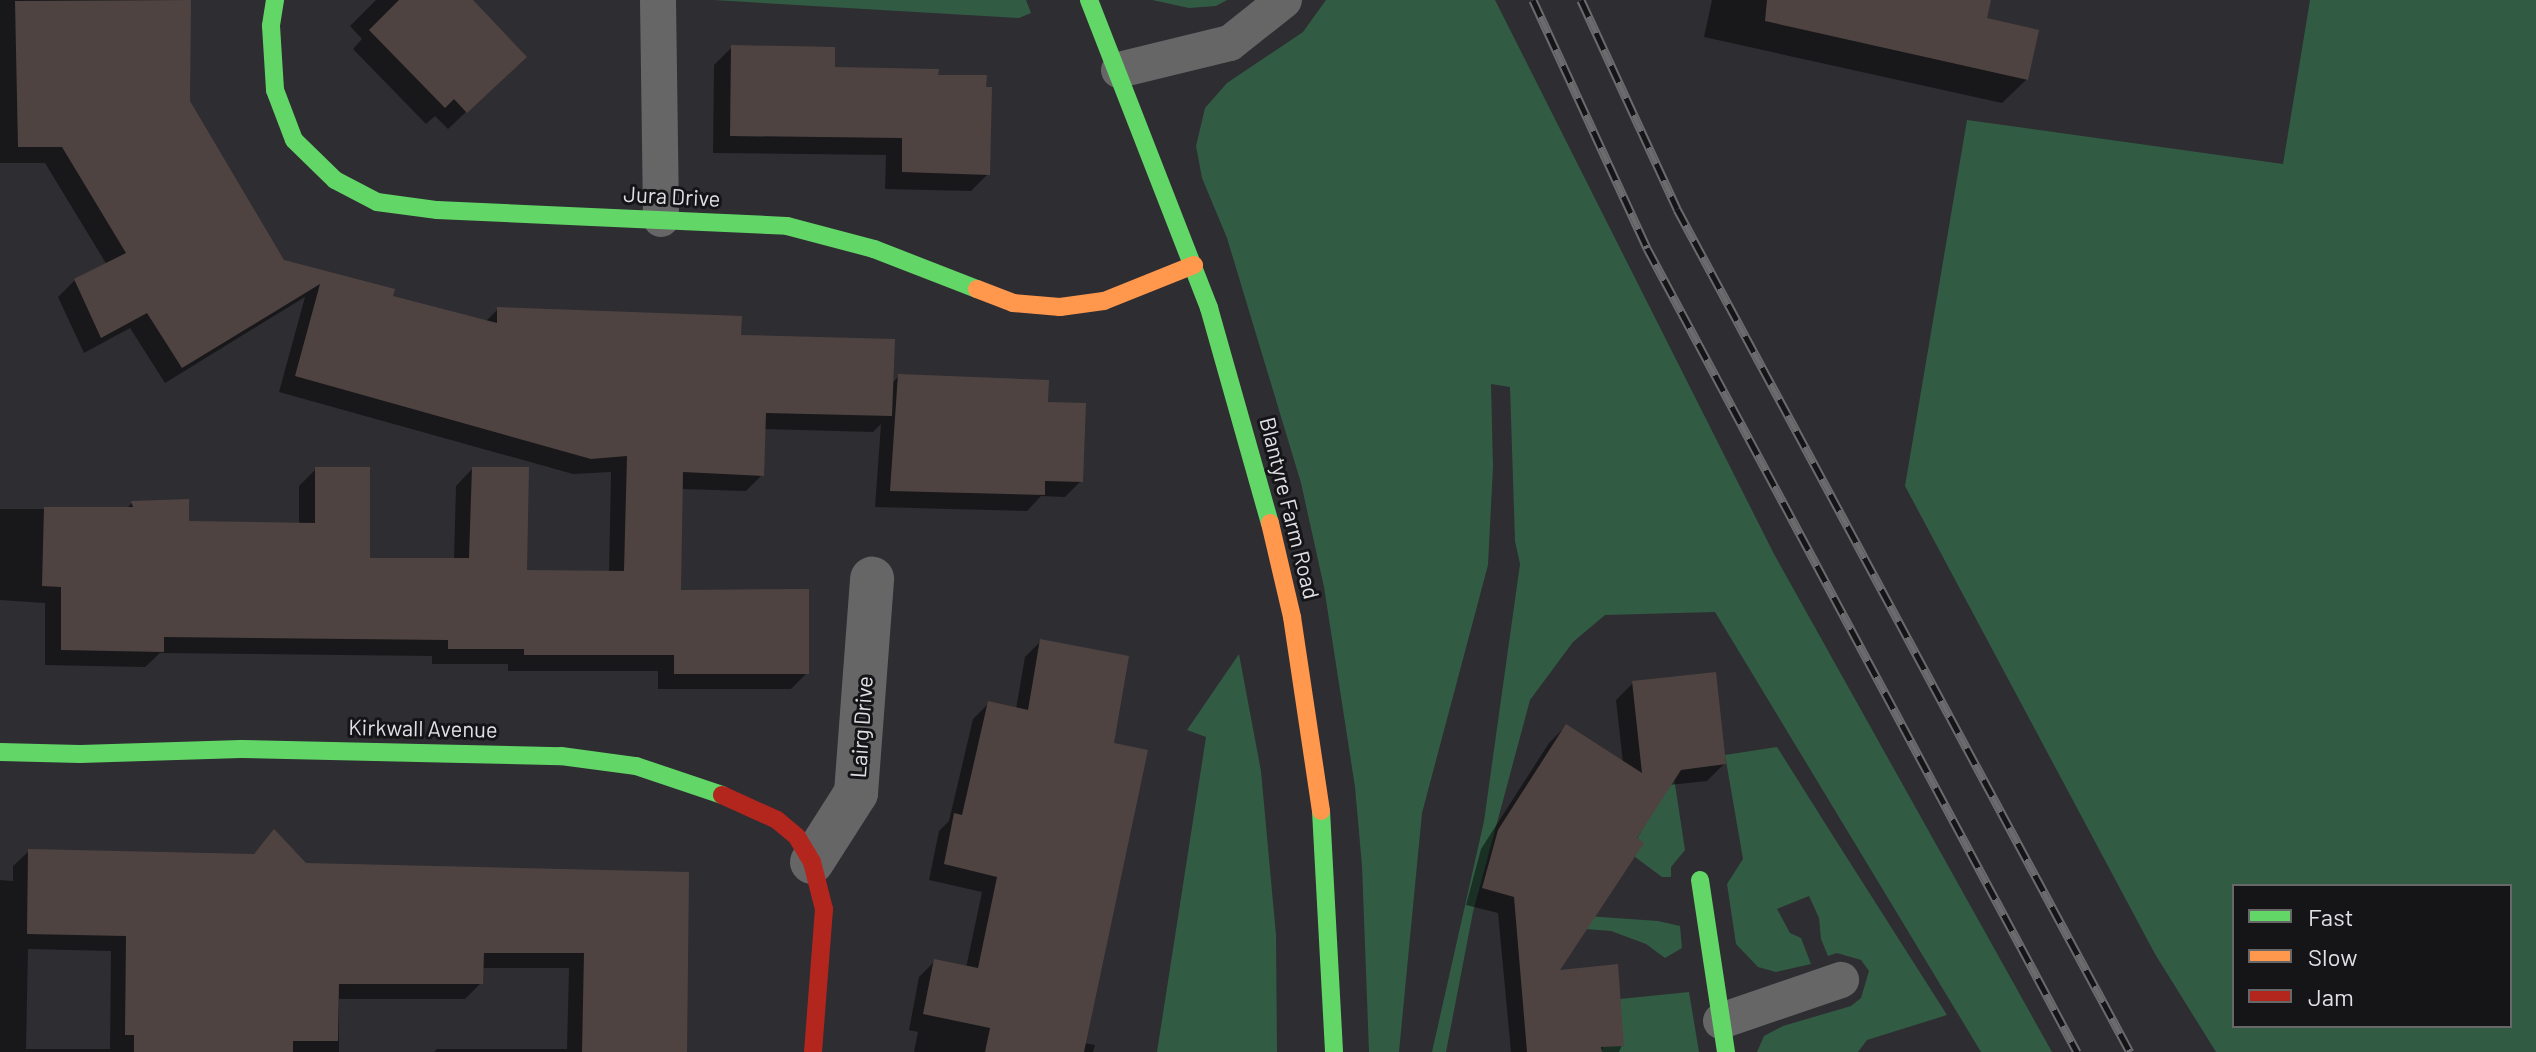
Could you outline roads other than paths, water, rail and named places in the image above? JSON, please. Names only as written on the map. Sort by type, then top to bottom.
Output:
[{"type":"street","name":"Jura Drive","points":[[275,0],[271,26],[275,90],[294,140],[335,180],[377,202],[437,210],[787,226],[874,249],[1013,303],[1060,307],[1104,301],[1194,265]]},
{"type":"street","name":"Blantyre Farm Road","points":[[1089,0],[1194,265],[1228,364],[1253,454],[1294,631],[1321,802],[1334,1052]]},
{"type":"street","name":"Lairg Drive","points":[[812,862],[856,793],[872,579]]},
{"type":"street","name":"Kirkwall Avenue","points":[[0,752],[331,750],[609,760],[660,773],[757,808],[797,837],[812,862]]},
{"type":"street","points":[[812,862],[824,909],[813,1052]]},
{"type":"street","points":[[1700,880],[1724,1036]]},
{"type":"lane","points":[[658,0],[661,219]]},
{"type":"lane","points":[[1119,70],[1230,43],[1284,0]]},
{"type":"lane","points":[[1724,1036],[1841,980]]},
{"type":"railway","points":[[1533,0],[1647,248],[2077,1052]]},
{"type":"railway","points":[[1581,0],[1677,209],[2130,1052]]}]
